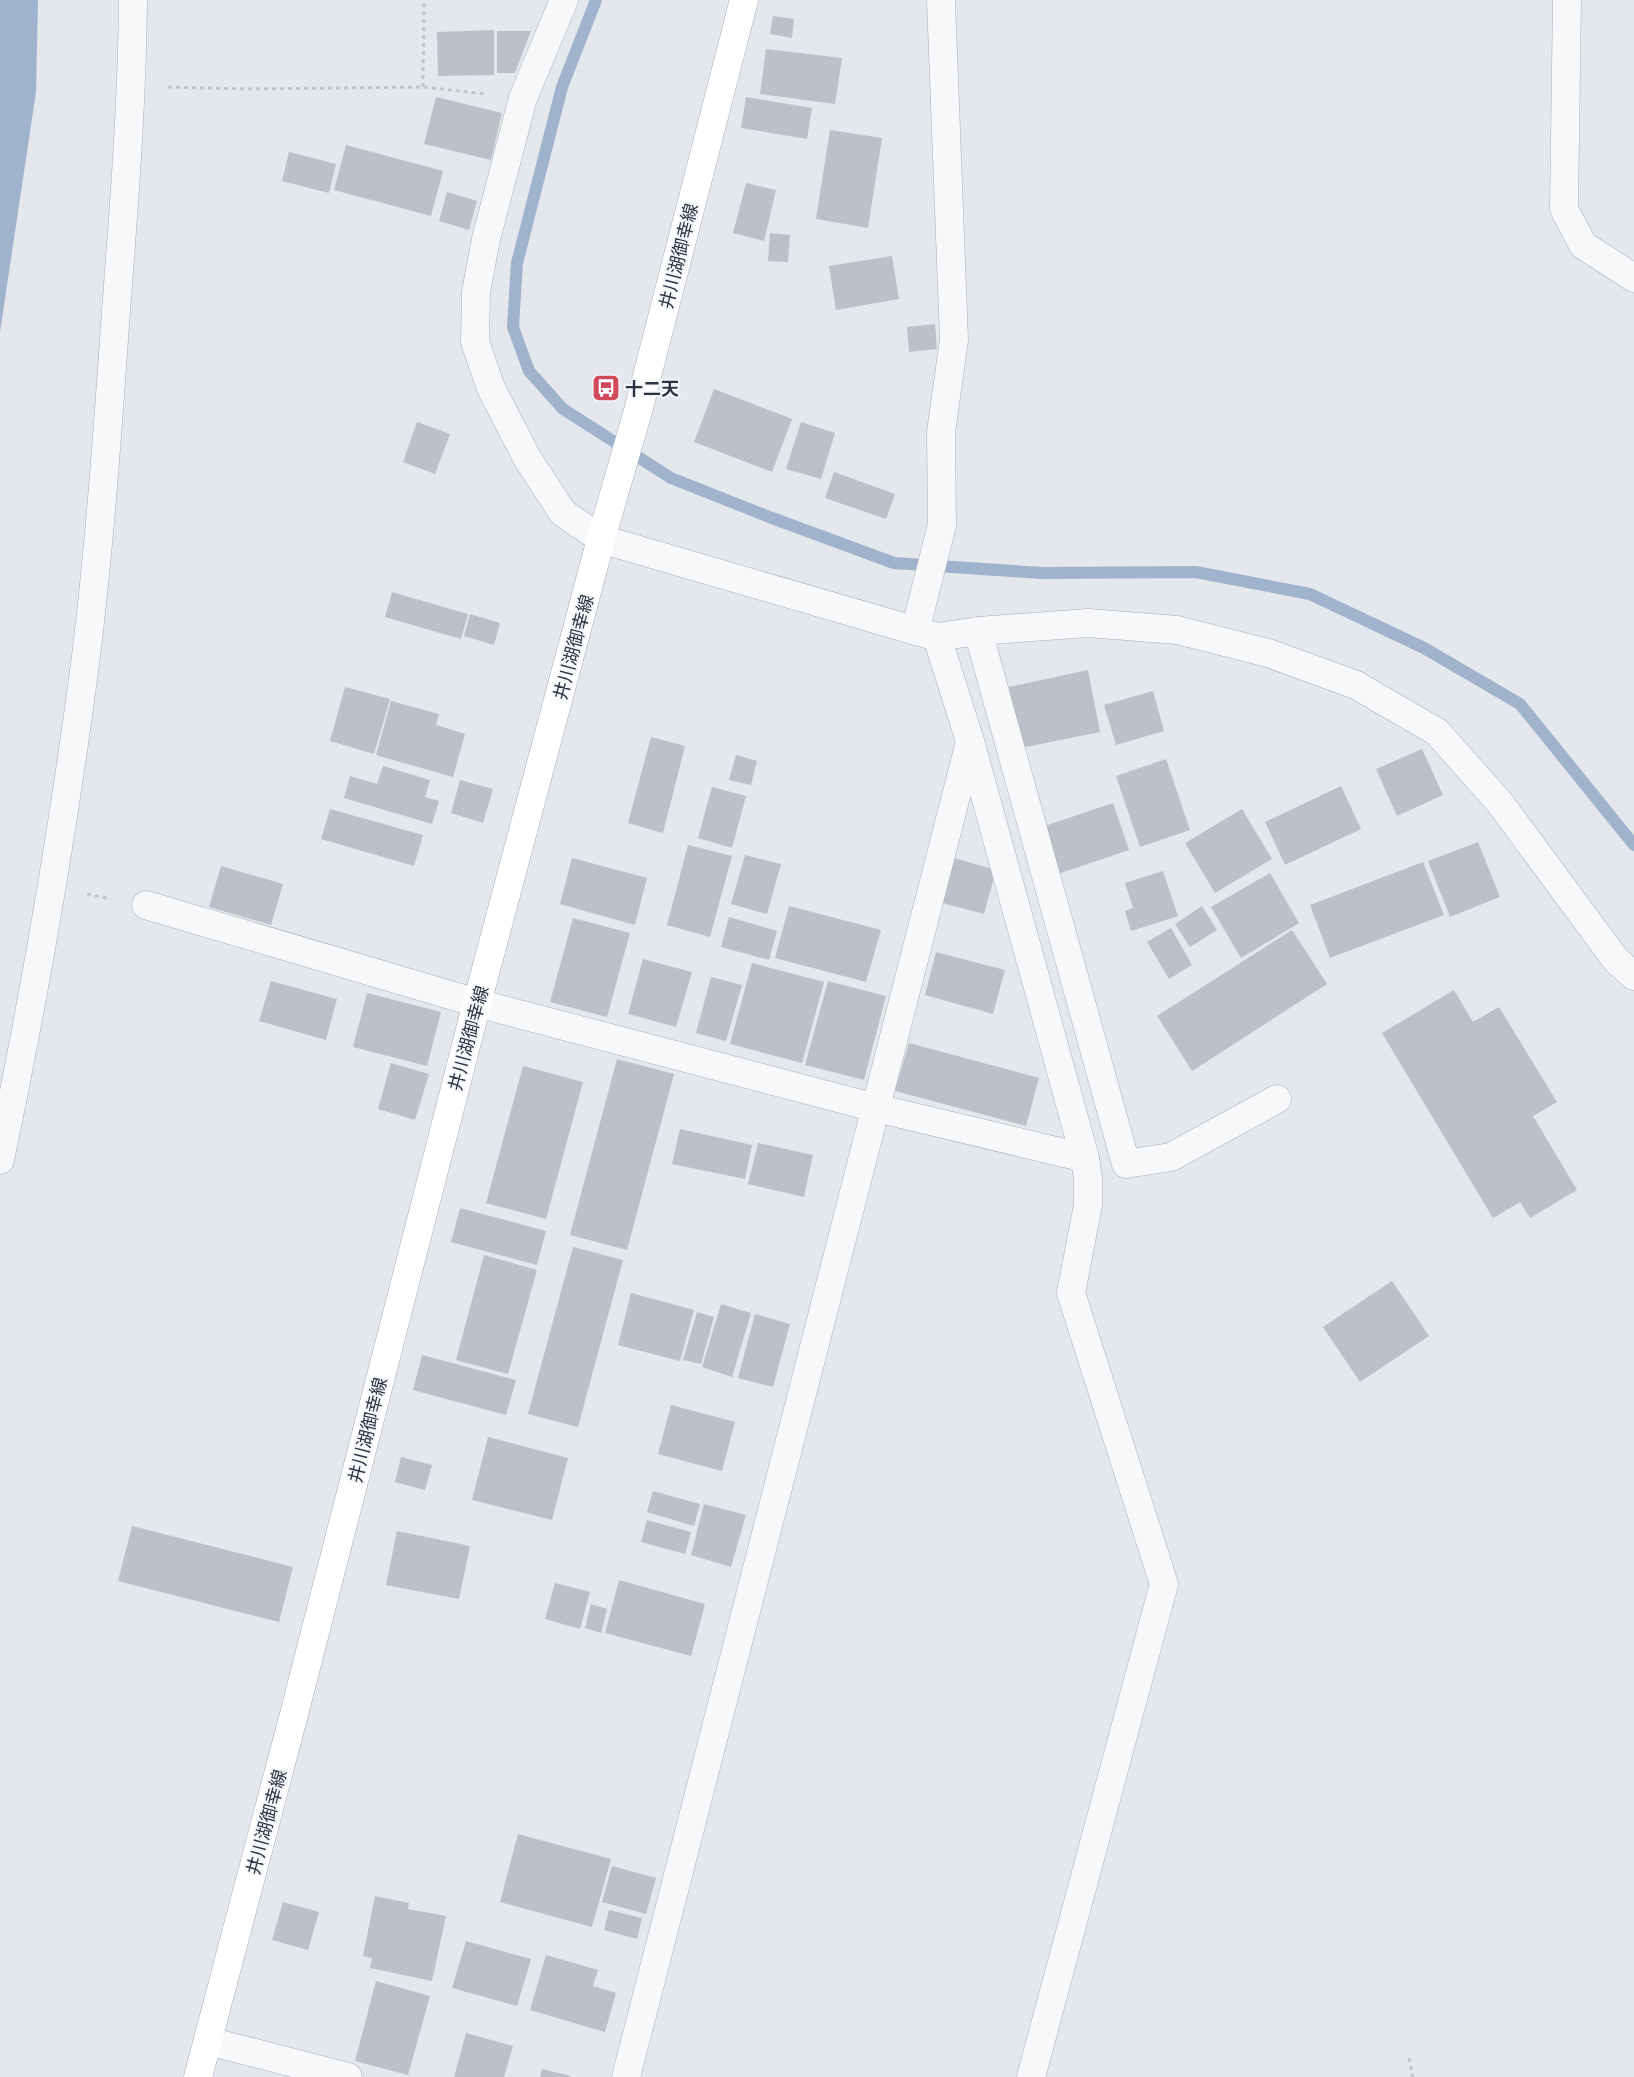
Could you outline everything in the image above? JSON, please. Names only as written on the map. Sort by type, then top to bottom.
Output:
[{"type":"main road","name":"井川湖御幸線","points":[[198,2077],[477,1003],[601,539],[638,411],[744,0]]},
{"type":"street","points":[[0,1160],[29,1024],[52,888],[86,655],[106,458],[132,86],[133,0]]},
{"type":"street","points":[[564,0],[523,98],[486,239],[476,292],[475,342],[491,388],[532,466],[563,513],[601,539],[926,634],[1088,623],[1177,630],[1268,653],[1356,685],[1438,732],[1500,803],[1616,960],[1634,976]]},
{"type":"street","points":[[942,0],[954,340],[941,432],[942,524],[926,634],[970,741],[1087,1168],[1088,1205],[1071,1293],[1164,1584],[1031,2077]]},
{"type":"street","points":[[1567,0],[1564,209],[1583,245],[1634,278]]},
{"type":"street","points":[[978,631],[1126,1164]]},
{"type":"street","points":[[626,2077],[970,741]]},
{"type":"street","points":[[146,905],[477,1003],[876,1108],[1087,1168],[1171,1157],[1277,1099]]},
{"type":"street","points":[[208,2041],[348,2077]]},
{"type":"path","points":[[423,87],[424,0]]},
{"type":"path","points":[[132,86],[246,88],[423,87],[523,98]]},
{"type":"path","points":[[52,888],[146,905]]},
{"type":"path","points":[[1409,2058],[1413,2077]]},
{"type":"water","points":[[0,0],[38,0],[36,92],[0,332]]},
{"type":"building","points":[[773,16],[794,19],[792,38],[770,34]]},
{"type":"building","points":[[494,30],[494,75],[438,76],[437,32]]},
{"type":"building","points":[[497,31],[531,31],[515,73],[497,73]]},
{"type":"building","points":[[766,49],[842,58],[835,104],[760,94]]},
{"type":"building","points":[[436,97],[502,113],[491,160],[424,144]]},
{"type":"building","points":[[746,97],[812,108],[807,139],[741,128]]},
{"type":"building","points":[[830,130],[882,138],[868,228],[816,219]]},
{"type":"building","points":[[346,145],[443,171],[431,216],[334,190]]},
{"type":"building","points":[[289,152],[336,164],[329,193],[282,181]]},
{"type":"building","points":[[746,183],[776,190],[764,241],[733,233]]},
{"type":"building","points":[[447,192],[477,201],[469,230],[439,221]]},
{"type":"building","points":[[770,233],[790,235],[788,262],[768,261]]},
{"type":"building","points":[[892,256],[899,299],[836,310],[829,266]]},
{"type":"building","points":[[935,324],[937,349],[909,352],[907,327]]},
{"type":"building","points":[[714,389],[792,419],[772,472],[694,442]]},
{"type":"building","points":[[417,422],[450,434],[435,474],[403,462]]},
{"type":"building","points":[[801,422],[835,433],[821,479],[786,469]]},
{"type":"building","points":[[834,472],[895,494],[886,519],[825,498]]},
{"type":"building","points":[[392,592],[468,614],[461,639],[385,617]]},
{"type":"building","points":[[470,614],[500,623],[494,645],[464,636]]},
{"type":"building","points":[[1088,670],[1100,732],[1021,748],[1009,687]]},
{"type":"building","points":[[345,687],[390,699],[374,754],[330,741]]},
{"type":"building","points":[[1153,691],[1164,731],[1116,745],[1104,705]]},
{"type":"building","points":[[391,701],[439,714],[436,725],[465,734],[453,777],[376,755]]},
{"type":"building","points":[[651,737],[685,746],[663,833],[628,823]]},
{"type":"building","points":[[1422,749],[1443,795],[1397,816],[1376,769]]},
{"type":"building","points":[[736,755],[757,761],[751,785],[729,780]]},
{"type":"building","points":[[1166,759],[1190,830],[1140,847],[1116,776]]},
{"type":"building","points":[[383,766],[430,780],[425,797],[439,801],[432,824],[344,798],[350,776],[377,784]]},
{"type":"building","points":[[460,780],[493,789],[483,823],[451,813]]},
{"type":"building","points":[[1341,786],[1361,829],[1285,865],[1265,822]]},
{"type":"building","points":[[712,787],[746,796],[732,848],[698,838]]},
{"type":"building","points":[[1113,803],[1129,850],[1058,874],[1042,827]]},
{"type":"building","points":[[330,809],[423,835],[414,866],[321,839]]},
{"type":"building","points":[[1242,809],[1272,859],[1215,893],[1185,843]]},
{"type":"building","points":[[1478,842],[1500,897],[1450,917],[1428,861]]},
{"type":"building","points":[[688,845],[732,856],[710,937],[667,925]]},
{"type":"building","points":[[745,855],[781,864],[767,914],[731,904]]},
{"type":"building","points":[[572,858],[647,878],[635,925],[560,904]]},
{"type":"building","points":[[954,858],[996,870],[984,914],[942,903]]},
{"type":"building","points":[[1423,862],[1444,915],[1330,958],[1310,905]]},
{"type":"building","points":[[221,866],[283,884],[271,925],[209,907]]},
{"type":"building","points":[[1163,871],[1178,916],[1131,931],[1125,911],[1133,908],[1125,883]]},
{"type":"building","points":[[1270,873],[1299,923],[1241,958],[1211,907]]},
{"type":"building","points":[[789,906],[881,930],[866,982],[775,958]]},
{"type":"building","points":[[1202,906],[1217,930],[1190,947],[1175,924]]},
{"type":"building","points":[[729,917],[777,931],[769,960],[721,947]]},
{"type":"building","points":[[573,918],[630,933],[607,1017],[550,1002]]},
{"type":"building","points":[[1171,928],[1192,965],[1169,979],[1147,942]]},
{"type":"building","points":[[1292,930],[1327,984],[1192,1071],[1157,1016]]},
{"type":"building","points":[[936,952],[1005,970],[993,1014],[925,995]]},
{"type":"building","points":[[643,959],[692,972],[676,1027],[628,1014]]},
{"type":"building","points":[[752,963],[824,982],[802,1063],[730,1044]]},
{"type":"building","points":[[711,977],[742,985],[726,1041],[696,1033]]},
{"type":"building","points":[[271,981],[337,999],[326,1040],[259,1021]]},
{"type":"building","points":[[828,981],[886,996],[864,1080],[805,1065]]},
{"type":"building","points":[[1454,990],[1473,1022],[1499,1007],[1557,1102],[1533,1116],[1577,1190],[1530,1218],[1520,1202],[1493,1218],[1382,1033]]},
{"type":"building","points":[[367,993],[441,1012],[427,1066],[353,1047]]},
{"type":"building","points":[[909,1043],[1039,1078],[1026,1126],[895,1091]]},
{"type":"building","points":[[617,1059],[674,1074],[627,1250],[570,1235]]},
{"type":"building","points":[[391,1063],[429,1074],[415,1120],[378,1109]]},
{"type":"building","points":[[523,1066],[583,1082],[546,1219],[486,1203]]},
{"type":"building","points":[[680,1129],[752,1145],[745,1179],[672,1164]]},
{"type":"building","points":[[758,1143],[813,1155],[804,1197],[748,1184]]},
{"type":"building","points":[[460,1208],[546,1231],[537,1265],[451,1242]]},
{"type":"building","points":[[573,1247],[623,1260],[578,1427],[528,1414]]},
{"type":"building","points":[[484,1255],[537,1270],[508,1374],[456,1360]]},
{"type":"building","points":[[1392,1281],[1429,1336],[1360,1382],[1323,1327]]},
{"type":"building","points":[[631,1293],[694,1310],[680,1361],[618,1345]]},
{"type":"building","points":[[721,1304],[751,1313],[732,1377],[702,1367]]},
{"type":"building","points":[[697,1312],[714,1317],[701,1364],[683,1360]]},
{"type":"building","points":[[755,1314],[790,1324],[773,1387],[738,1378]]},
{"type":"building","points":[[422,1355],[516,1380],[506,1415],[413,1390]]},
{"type":"building","points":[[671,1405],[735,1422],[722,1471],[658,1454]]},
{"type":"building","points":[[488,1437],[568,1458],[552,1520],[472,1500]]},
{"type":"building","points":[[401,1457],[432,1465],[425,1490],[395,1482]]},
{"type":"building","points":[[653,1491],[700,1504],[694,1526],[647,1512]]},
{"type":"building","points":[[704,1504],[746,1515],[731,1567],[691,1555]]},
{"type":"building","points":[[647,1520],[691,1532],[685,1554],[641,1542]]},
{"type":"building","points":[[132,1526],[293,1567],[279,1622],[118,1581]]},
{"type":"building","points":[[397,1531],[470,1546],[459,1599],[386,1585]]},
{"type":"building","points":[[619,1580],[705,1604],[691,1656],[605,1633]]},
{"type":"building","points":[[555,1583],[590,1592],[580,1629],[545,1619]]},
{"type":"building","points":[[591,1604],[607,1609],[601,1633],[585,1628]]},
{"type":"building","points":[[518,1834],[611,1859],[592,1927],[500,1902]]},
{"type":"building","points":[[612,1866],[656,1878],[646,1914],[602,1902]]},
{"type":"building","points":[[375,1896],[409,1903],[408,1909],[446,1916],[432,1981],[370,1968],[372,1958],[363,1956]]},
{"type":"building","points":[[283,1902],[319,1912],[308,1950],[272,1940]]},
{"type":"building","points":[[609,1910],[642,1918],[637,1939],[604,1930]]},
{"type":"building","points":[[466,1941],[531,1959],[517,2006],[452,1988]]},
{"type":"building","points":[[546,1955],[598,1970],[593,1986],[616,1993],[605,2032],[530,2010]]},
{"type":"building","points":[[376,1981],[430,1996],[408,2075],[355,2061]]},
{"type":"building","points":[[466,2033],[513,2046],[504,2077],[454,2077]]},
{"type":"building","points":[[542,2069],[571,2076],[540,2077]]},
{"type":"waterway","points":[[596,0],[562,87],[517,263],[513,327],[529,371],[563,409],[671,478],[894,563],[1042,573],[1196,572],[1310,594],[1424,648],[1520,704],[1634,845]]},
{"type":"place","name":"十二天","points":[[606,388]]}]
